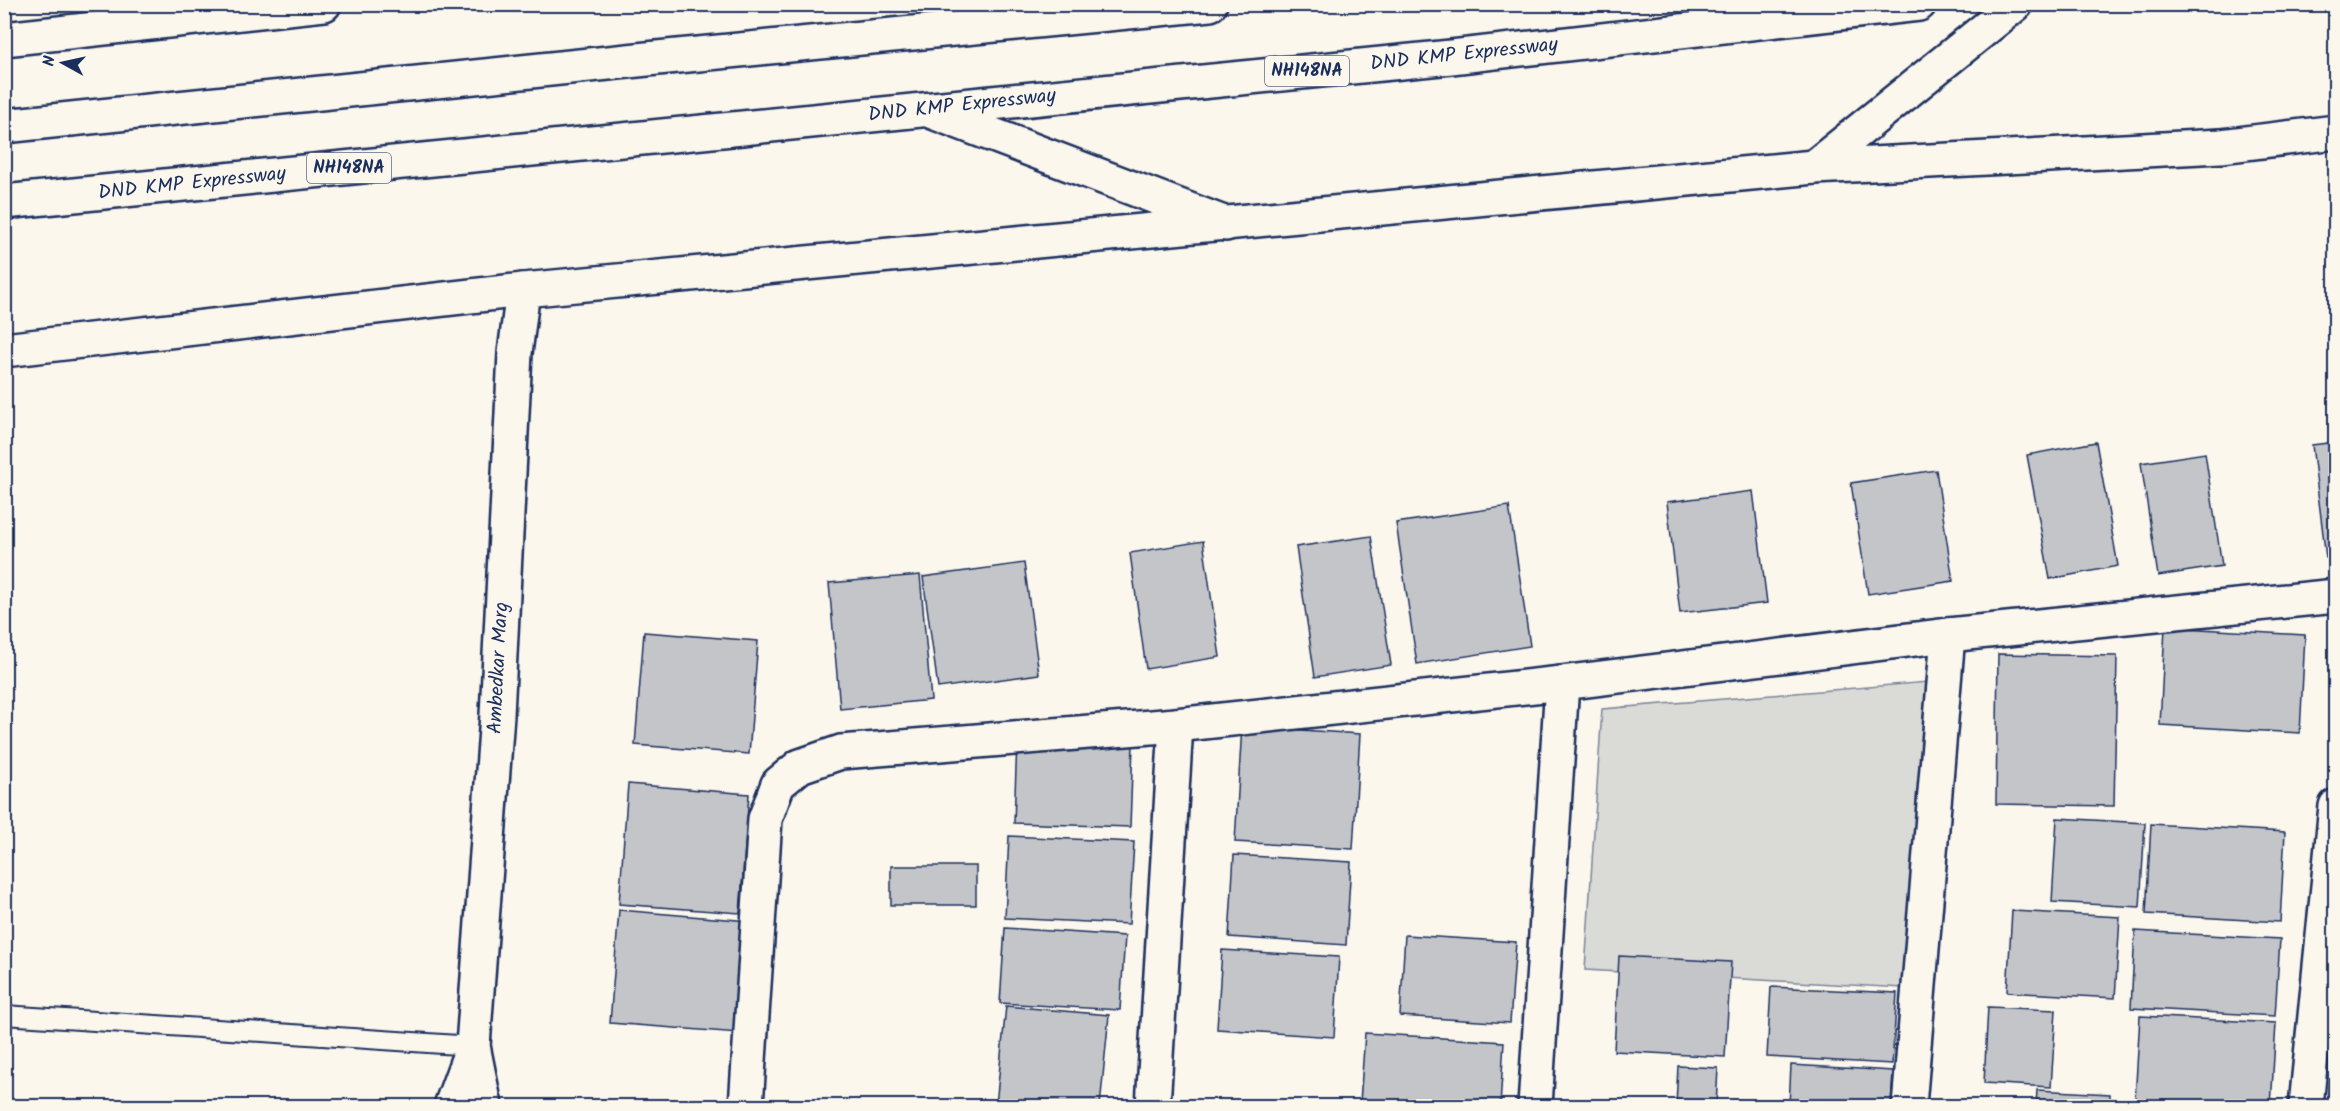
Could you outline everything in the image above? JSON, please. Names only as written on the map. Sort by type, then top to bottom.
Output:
[{"type":"main road","points":[[4,39],[324,4]]},
{"type":"main road","points":[[4,126],[1210,4]]},
{"type":"main road","name":"DND KMP Expressway","points":[[4,202],[1462,56],[1919,4]]},
{"type":"main road","points":[[1814,167],[2016,4]]},
{"type":"main road","points":[[927,109],[1226,224]]},
{"type":"main road","points":[[4,350],[523,290],[1814,167],[2221,147],[2336,132]]},
{"type":"main road","name":"Ambedkar Marg","points":[[485,1107],[473,1046],[497,715],[514,353],[523,290]]},
{"type":"main road","points":[[747,1107],[765,819],[778,784],[800,766],[841,752],[1176,725],[1562,683],[1948,635],[2336,596]]},
{"type":"main road","points":[[1910,1107],[1948,635]]},
{"type":"main road","points":[[1535,1107],[1562,683]]},
{"type":"main road","points":[[1153,1107],[1176,725]]},
{"type":"main road","points":[[2306,1107],[2336,806]]},
{"type":"main road","name":"Ambedkar Marg","points":[[451,1107],[473,1046]]},
{"type":"lane","points":[[4,1015],[473,1046]]},
{"type":"shaded area","points":[[1928,682],[1903,988],[1585,970],[1602,709]]},
{"type":"building","points":[[2096,442],[2118,566],[2050,579],[2027,455]]},
{"type":"building","points":[[2336,442],[2336,557],[2326,558],[2312,445]]},
{"type":"building","points":[[2205,453],[2222,566],[2158,576],[2141,463]]},
{"type":"building","points":[[1936,470],[1953,581],[1868,594],[1851,483]]},
{"type":"building","points":[[1753,491],[1767,603],[1680,613],[1667,502]]},
{"type":"building","points":[[1509,506],[1530,646],[1417,664],[1396,523]]},
{"type":"building","points":[[1371,536],[1391,665],[1315,677],[1296,547]]},
{"type":"building","points":[[1203,541],[1220,657],[1146,669],[1130,553]]},
{"type":"building","points":[[1024,563],[1039,674],[938,688],[923,577]]},
{"type":"building","points":[[920,575],[931,700],[840,709],[829,583]]},
{"type":"building","points":[[2165,627],[2305,635],[2300,733],[2160,725]]},
{"type":"building","points":[[644,632],[758,641],[749,754],[635,745]]},
{"type":"building","points":[[1998,654],[2117,656],[2114,806],[1996,804]]},
{"type":"building","points":[[1242,726],[1360,734],[1353,849],[1235,842]]},
{"type":"building","points":[[1017,740],[1133,744],[1130,827],[1014,823]]},
{"type":"building","points":[[628,784],[749,794],[740,913],[619,904]]},
{"type":"building","points":[[2057,818],[2145,823],[2140,907],[2052,902]]},
{"type":"building","points":[[2151,824],[2285,832],[2280,922],[2146,914]]},
{"type":"building","points":[[1009,836],[1134,842],[1129,924],[1005,918]]},
{"type":"building","points":[[1234,855],[1351,862],[1346,945],[1229,937]]},
{"type":"building","points":[[891,866],[976,866],[976,905],[891,905]]},
{"type":"building","points":[[619,910],[749,921],[739,1033],[610,1023]]},
{"type":"building","points":[[2012,911],[2120,917],[2115,998],[2007,992]]},
{"type":"building","points":[[1005,928],[1125,936],[1120,1010],[1000,1003]]},
{"type":"building","points":[[2135,931],[2280,939],[2275,1016],[2131,1008]]},
{"type":"building","points":[[1405,935],[1516,942],[1510,1023],[1400,1016]]},
{"type":"building","points":[[1222,950],[1339,957],[1334,1037],[1217,1029]]},
{"type":"building","points":[[1619,956],[1731,962],[1725,1057],[1614,1051]]},
{"type":"building","points":[[1771,987],[1897,993],[1892,1064],[1767,1057]]},
{"type":"building","points":[[1006,1006],[1109,1015],[1100,1106],[996,1105]]},
{"type":"building","points":[[1988,1007],[2056,1010],[2051,1087],[1984,1083]]},
{"type":"building","points":[[2140,1016],[2276,1023],[2271,1106],[2135,1100]]},
{"type":"building","points":[[1365,1033],[1504,1042],[1500,1106],[1360,1103]]},
{"type":"building","points":[[1791,1065],[1893,1071],[1891,1106],[1789,1106]]},
{"type":"building","points":[[1678,1066],[1718,1068],[1716,1106],[1676,1106]]},
{"type":"building","points":[[2037,1090],[2110,1094],[2110,1106],[2036,1106]]}]
